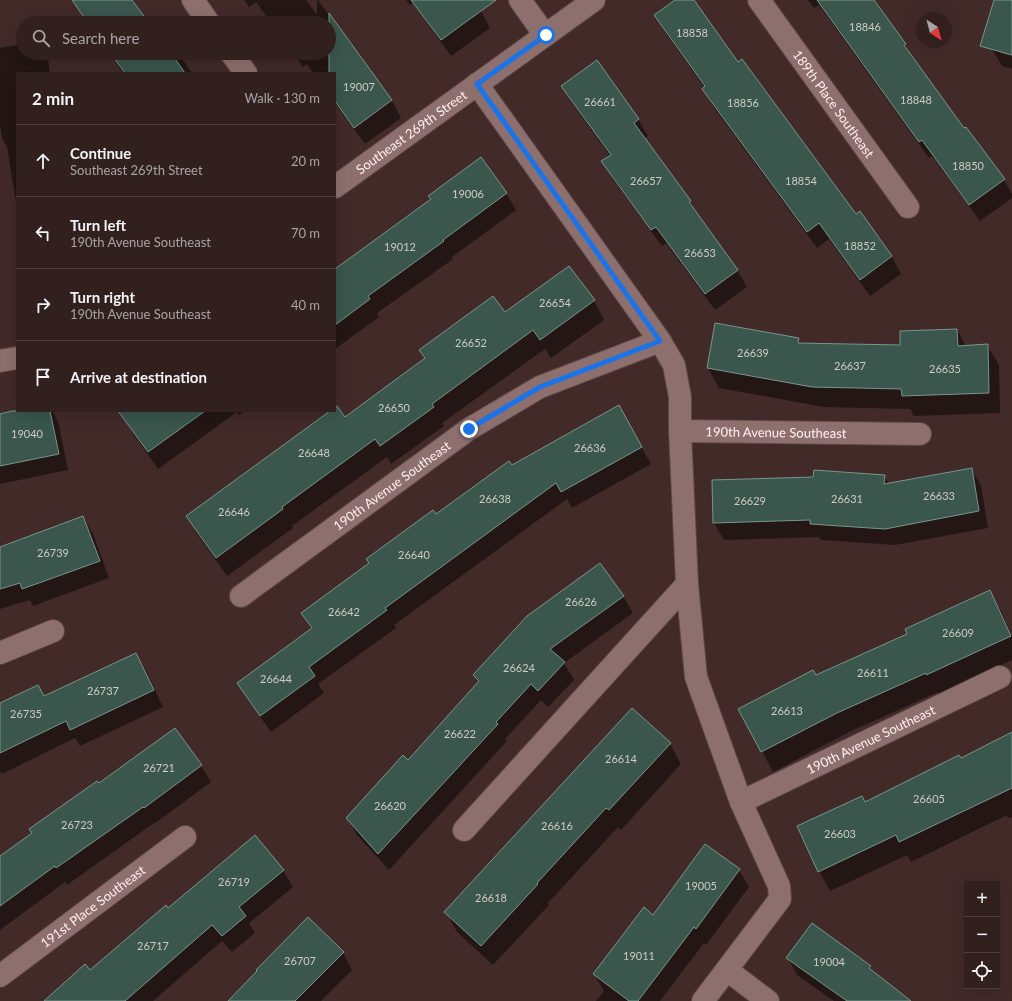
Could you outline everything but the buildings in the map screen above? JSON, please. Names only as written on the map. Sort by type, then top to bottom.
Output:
[{"type":"street","points":[[193,0],[205,16]]},
{"type":"street","points":[[520,0],[546,35]]},
{"type":"street","name":"Southeast 269th Street","points":[[336,186],[594,0]]},
{"type":"street","name":"189th Place Southeast","points":[[759,0],[908,207]]},
{"type":"street","points":[[236,60],[245,72]]},
{"type":"street","points":[[477,84],[660,341],[674,365],[680,397],[680,431],[687,584],[696,676],[741,802],[779,886],[780,898],[703,1001]]},
{"type":"street","name":"190th Avenue Southeast","points":[[241,596],[469,429],[540,387],[660,341]]},
{"type":"street","points":[[0,361],[16,358]]},
{"type":"street","name":"190th Avenue Southeast","points":[[680,431],[920,434]]},
{"type":"street","points":[[464,830],[687,584]]},
{"type":"street","points":[[0,653],[53,631]]},
{"type":"street","name":"190th Avenue Southeast","points":[[741,802],[1000,677]]},
{"type":"street","name":"191st Place Southeast","points":[[0,976],[185,837]]},
{"type":"street","points":[[727,970],[768,1001]]},
{"type":"route","points":[[469,429],[540,387],[660,341],[477,84],[546,35]]}]
